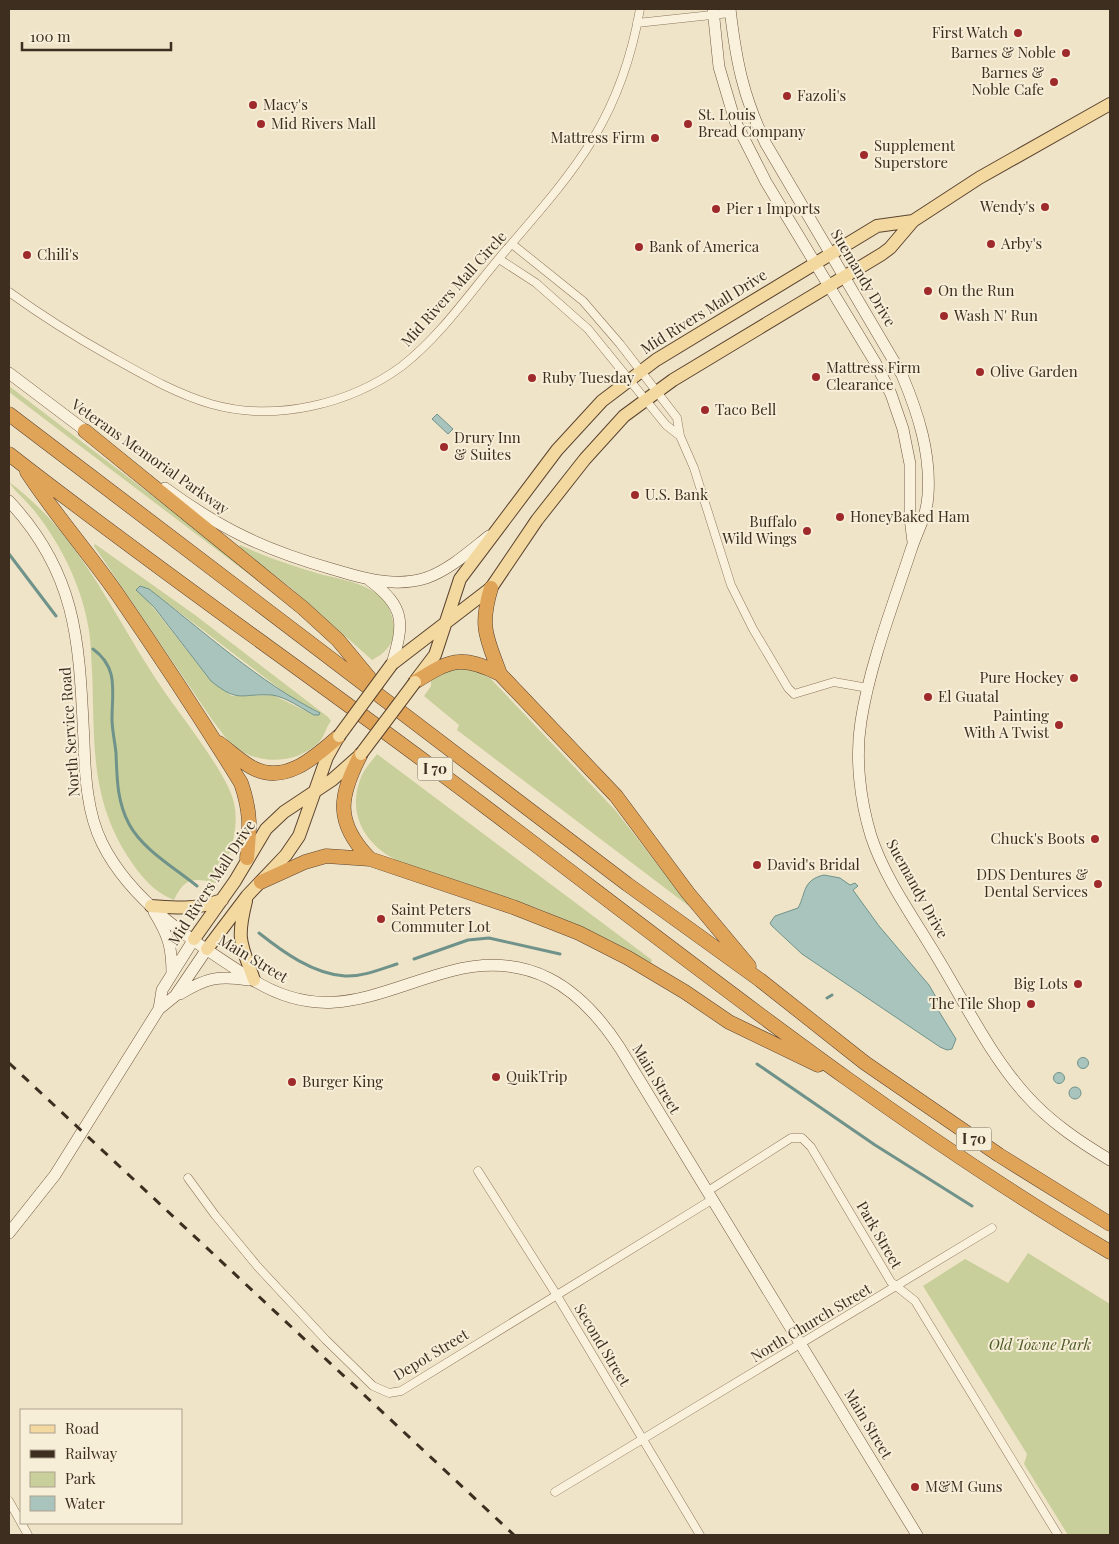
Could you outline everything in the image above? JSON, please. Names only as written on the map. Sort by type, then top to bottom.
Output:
[{"type":"highway","name":"I 70","points":[[9,414],[627,884],[760,980],[865,1063],[999,1155],[1110,1224]]},
{"type":"highway","points":[[86,431],[310,614],[338,640],[391,705]]},
{"type":"highway","name":"I 70","points":[[9,454],[349,704],[846,1078],[975,1168],[1110,1252]]},
{"type":"highway","points":[[21,463],[50,508],[77,538],[118,595],[241,783],[249,805],[250,828],[247,858]]},
{"type":"highway","points":[[491,588],[486,606],[486,640],[500,674]]},
{"type":"highway","points":[[415,682],[442,666],[458,661],[482,665],[500,674],[616,796],[688,893],[760,980]]},
{"type":"highway","points":[[214,740],[254,769],[272,773],[294,770],[304,765],[339,736]]},
{"type":"highway","points":[[361,754],[347,781],[344,809],[353,838],[370,859]]},
{"type":"highway","points":[[261,882],[305,862],[326,856],[370,859],[513,907],[579,933],[685,992],[728,1022],[846,1078]]},
{"type":"main road","name":"Mid Rivers Mall Drive","points":[[207,948],[247,896],[286,855],[299,836],[327,757],[339,736],[392,664],[491,588],[537,520],[585,459],[624,416],[673,380],[890,248],[913,221],[979,178],[1110,104]]},
{"type":"main road","name":"Mid Rivers Mall Drive","points":[[194,940],[222,900],[266,829],[284,812],[332,780],[361,754],[434,655],[460,579],[580,424],[602,401],[642,371],[877,226],[913,221]]},
{"type":"main road","points":[[247,896],[239,933],[242,949],[254,980]]},
{"type":"main road","points":[[151,906],[185,909],[198,908],[222,900]]},
{"type":"street","name":"Mid Rivers Mall Circle","points":[[9,292],[82,340],[173,390],[213,405],[236,409],[290,410],[341,398],[381,379],[402,366],[430,339],[568,178],[595,138],[619,89],[630,56],[640,9]]},
{"type":"street","points":[[637,23],[730,11]]},
{"type":"street","name":"Suemandy Drive","points":[[730,11],[739,74],[755,121],[766,144],[902,375],[918,416],[925,445],[928,497],[924,521],[913,542],[868,688],[861,722],[860,779],[872,837],[884,866],[1013,1079],[1043,1113],[1069,1135],[1108,1157]]},
{"type":"street","name":"Suemandy Drive","points":[[713,12],[719,67],[735,121],[766,182],[875,362],[891,394],[903,429],[910,464],[910,518],[913,542]]},
{"type":"street","points":[[512,244],[583,301],[642,371],[677,418],[680,436],[694,468],[731,585],[753,629],[788,688],[794,694],[834,682],[868,688]]},
{"type":"street","points":[[499,259],[536,283],[559,301],[588,329],[645,401],[666,425],[680,436]]},
{"type":"street","name":"Veterans Memorial Parkway","points":[[9,373],[192,508],[229,530],[269,550],[367,580],[397,582],[425,578],[444,570],[494,533]]},
{"type":"street","name":"North Service Road","points":[[9,501],[26,519],[45,546],[60,574],[72,608],[81,679],[85,768],[91,810],[101,842],[126,879],[151,906],[194,940]]},
{"type":"street","name":"Veterans Memorial Parkway","points":[[367,580],[386,593],[396,606],[401,619],[400,640],[392,664]]},
{"type":"street","points":[[151,906],[169,938],[172,974]]},
{"type":"street","name":"Main Street","points":[[194,940],[254,980],[281,994],[333,1003],[372,997],[449,971],[492,965],[522,969],[550,978],[577,995],[597,1014],[710,1195],[914,1534]]},
{"type":"street","name":"Mid Rivers Mall Drive","points":[[159,1009],[162,990],[194,940]]},
{"type":"street","name":"Mid Rivers Mall Drive","points":[[9,1234],[55,1175],[159,1009],[175,996],[207,948]]},
{"type":"street","points":[[175,996],[200,982],[212,978],[230,977],[254,980]]},
{"type":"street","name":"Park Street","points":[[710,1195],[791,1138],[802,1138],[811,1147],[891,1282],[915,1301],[1058,1535]]},
{"type":"street","name":"Second Street","points":[[478,1171],[556,1294],[700,1535]]},
{"type":"street","name":"Depot Street","points":[[188,1178],[215,1215],[258,1267],[326,1340],[373,1386],[389,1393],[401,1391],[710,1195]]},
{"type":"street","name":"North Church Street","points":[[556,1492],[642,1438],[801,1345],[992,1228]]},
{"type":"street","points":[[9,1501],[20,1521]]},
{"type":"street","points":[[22,1524],[28,1535]]},
{"type":"green space","points":[[9,386],[260,578],[258,581],[9,392]]},
{"type":"green space","points":[[9,482],[34,503],[76,551],[144,661],[223,777],[234,803],[236,824],[229,855],[216,883],[201,880],[190,881],[182,887],[174,900],[166,897],[153,888],[142,876],[128,857],[115,834],[106,812],[96,767],[90,642],[85,610],[69,566],[54,538],[33,509]]},
{"type":"green space","points":[[95,544],[195,615],[328,717],[331,721],[320,741],[310,750],[300,755],[280,760],[259,758],[235,747],[213,721],[94,546]],"holes":[[[140,586],[149,589],[297,702],[318,711],[314,715],[273,695],[232,696],[211,681],[148,601]]]},
{"type":"green space","points":[[240,545],[372,591],[382,598],[388,606],[394,629],[394,635],[390,644],[380,655],[372,660],[291,588],[239,547]]},
{"type":"green space","points":[[461,668],[475,671],[490,678],[616,811],[690,907],[457,730],[459,725],[424,696],[431,686],[431,681],[445,671]]},
{"type":"green space","points":[[377,754],[652,960],[651,963],[595,933],[537,908],[398,861],[387,855],[368,838],[358,817],[356,805],[361,776]]},
{"type":"green space","name":"Old Towne Park","points":[[1028,1253],[1110,1304],[1110,1535],[1068,1535],[1024,1464],[1027,1454],[923,1286],[965,1259],[1008,1283]]},
{"type":"water","points":[[437,414],[453,429],[448,434],[432,419]]},
{"type":"water","points":[[140,586],[149,589],[275,687],[320,713],[319,715],[314,715],[277,696],[240,696],[228,693],[220,688],[211,681],[154,607],[136,590]]},
{"type":"water","points":[[824,875],[840,878],[850,885],[855,883],[858,886],[853,890],[879,926],[929,985],[936,997],[935,1005],[956,1039],[952,1049],[947,1050],[940,1047],[802,954],[772,926],[770,923],[775,916],[798,908],[808,884],[817,877]]},
{"type":"water","points":[[1083,1057],[1089,1063],[1083,1069],[1077,1063]]},
{"type":"water","points":[[1057,1073],[1061,1073],[1064,1078],[1063,1082],[1057,1083],[1054,1080],[1054,1076]]},
{"type":"water","points":[[1073,1087],[1077,1087],[1081,1093],[1077,1099],[1073,1099],[1069,1095],[1069,1091]]},
{"type":"waterway","points":[[9,554],[56,616]]},
{"type":"waterway","points":[[93,649],[107,664],[112,681],[112,723],[117,781],[125,815],[142,842],[197,886]]},
{"type":"waterway","points":[[259,933],[299,961],[310,967],[333,974],[345,976],[358,975],[397,964]]},
{"type":"waterway","points":[[414,959],[468,940],[489,938],[560,954]]},
{"type":"waterway","points":[[827,998],[832,995]]},
{"type":"waterway","points":[[757,1064],[875,1145],[972,1206]]},
{"type":"railway","points":[[9,1063],[514,1535]]},
{"type":"place","name":"First Watch","points":[[1018,33]]},
{"type":"place","name":"Barnes & Noble","points":[[1066,53]]},
{"type":"place","name":"Barnes & Noble Cafe","points":[[1054,82]]},
{"type":"place","name":"Fazoli's","points":[[787,96]]},
{"type":"place","name":"Macy's","points":[[253,105]]},
{"type":"place","name":"Mid Rivers Mall","points":[[261,124]]},
{"type":"place","name":"St. Louis Bread Company","points":[[688,124]]},
{"type":"place","name":"Mattress Firm","points":[[655,138]]},
{"type":"place","name":"Supplement Superstore","points":[[864,155]]},
{"type":"place","name":"Wendy's","points":[[1045,207]]},
{"type":"place","name":"Pier 1 Imports","points":[[716,209]]},
{"type":"place","name":"Arby's","points":[[991,244]]},
{"type":"place","name":"Bank of America","points":[[639,247]]},
{"type":"place","name":"Chili's","points":[[27,255]]},
{"type":"place","name":"On the Run","points":[[928,291]]},
{"type":"place","name":"Wash N' Run","points":[[944,316]]},
{"type":"place","name":"Olive Garden","points":[[980,372]]},
{"type":"place","name":"Mattress Firm Clearance","points":[[816,377]]},
{"type":"place","name":"Ruby Tuesday","points":[[532,378]]},
{"type":"place","name":"Taco Bell","points":[[705,410]]},
{"type":"place","name":"Drury Inn & Suites","points":[[444,447]]},
{"type":"place","name":"U.S. Bank","points":[[635,495]]},
{"type":"place","name":"HoneyBaked Ham","points":[[840,517]]},
{"type":"place","name":"Buffalo Wild Wings","points":[[807,531]]},
{"type":"place","name":"Pure Hockey","points":[[1074,678]]},
{"type":"place","name":"El Guatal","points":[[928,697]]},
{"type":"place","name":"Painting With A Twist","points":[[1059,725]]},
{"type":"place","name":"Chuck's Boots","points":[[1095,839]]},
{"type":"place","name":"David's Bridal","points":[[757,865]]},
{"type":"place","name":"DDS Dentures & Dental Services","points":[[1098,884]]},
{"type":"place","name":"Saint Peters Commuter Lot","points":[[381,919]]},
{"type":"place","name":"Big Lots","points":[[1078,984]]},
{"type":"place","name":"The Tile Shop","points":[[1031,1004]]},
{"type":"place","name":"QuikTrip","points":[[496,1077]]},
{"type":"place","name":"Burger King","points":[[292,1082]]},
{"type":"place","name":"M&M Guns","points":[[915,1487]]}]
